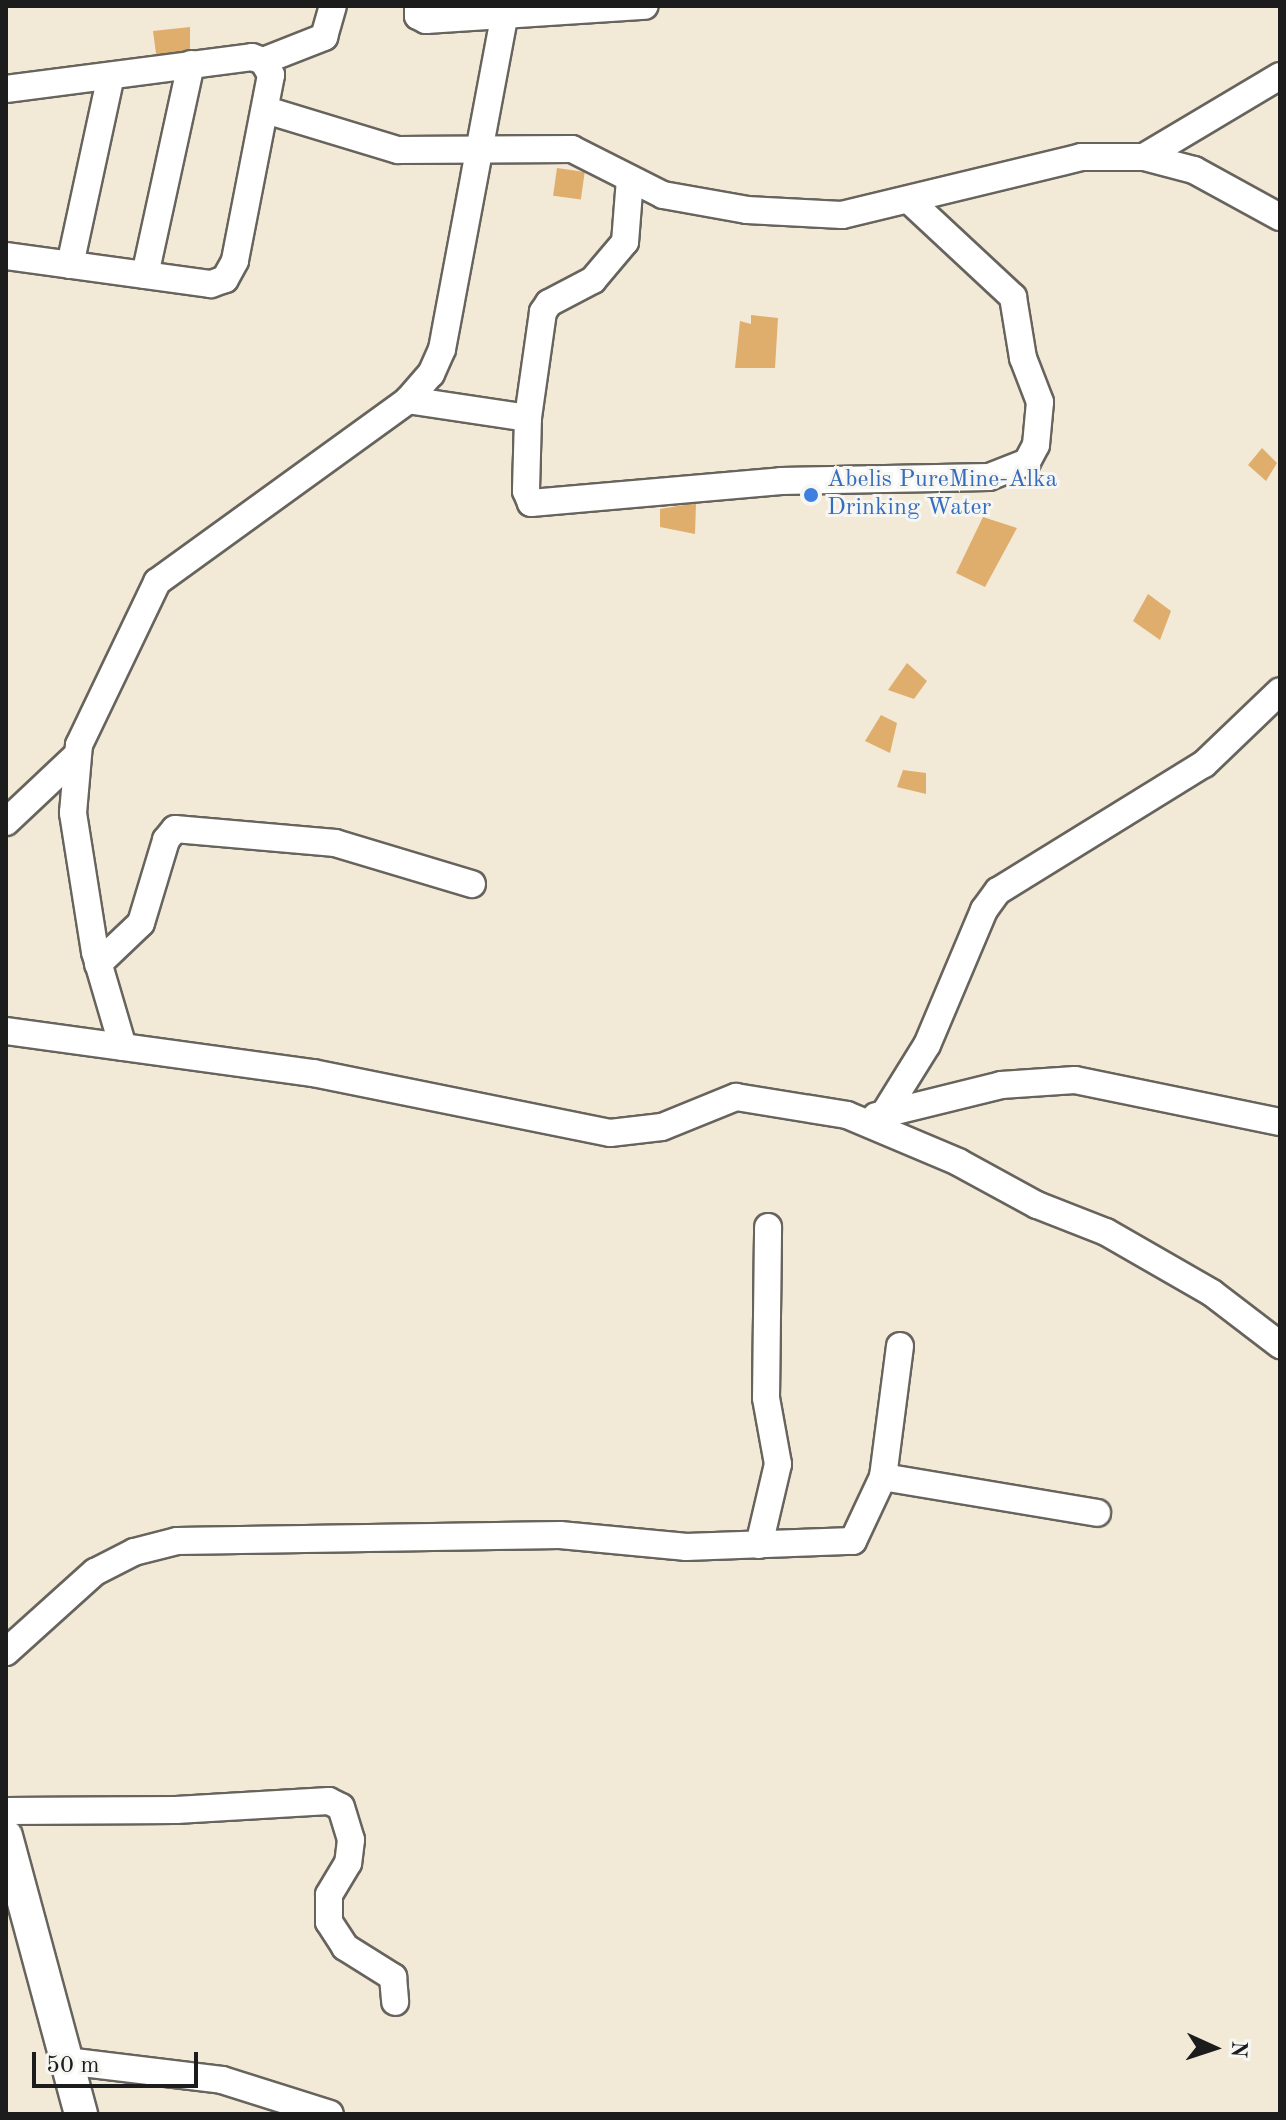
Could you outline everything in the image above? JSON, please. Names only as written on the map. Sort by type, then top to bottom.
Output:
[{"type":"street","points":[[263,61],[324,37],[333,6]]},
{"type":"street","points":[[418,6],[418,16],[426,20],[505,10],[645,6]]},
{"type":"street","points":[[6,822],[75,757],[157,582],[408,400],[431,374],[442,349],[505,10]]},
{"type":"street","points":[[6,89],[252,57],[263,61],[271,75],[235,261],[225,279],[211,284],[6,256]]},
{"type":"street","points":[[145,275],[191,64]]},
{"type":"street","points":[[70,265],[111,76]]},
{"type":"street","points":[[1144,157],[1280,76]]},
{"type":"street","points":[[266,110],[398,150],[479,153],[572,149],[603,161],[663,195],[712,205],[821,216],[910,201],[1081,157],[1144,157],[1194,170],[1280,217]]},
{"type":"street","points":[[630,179],[625,242],[593,280],[549,303],[543,312],[528,418],[526,491],[531,503],[542,506],[781,481],[989,477],[1027,462],[1036,445],[1040,402],[1023,358],[1013,297],[910,201]]},
{"type":"street","points":[[408,400],[528,418]]},
{"type":"street","points":[[873,1117],[927,1045],[984,910],[998,891],[1204,764],[1280,691]]},
{"type":"street","points":[[75,757],[73,813],[98,964],[123,1047]]},
{"type":"street","points":[[98,964],[141,923],[166,840],[175,829],[335,843],[472,884]]},
{"type":"street","points":[[6,1031],[313,1073],[610,1133],[662,1127],[736,1097],[873,1117],[1037,1205],[1106,1232],[1212,1293],[1280,1345]]},
{"type":"street","points":[[873,1117],[1001,1085],[1075,1080],[1280,1122]]},
{"type":"street","points":[[759,1545],[778,1464],[766,1398],[768,1227]]},
{"type":"street","points":[[6,1652],[95,1572],[134,1552],[177,1541],[560,1535],[686,1547],[853,1541],[883,1477],[900,1346]]},
{"type":"street","points":[[883,1477],[1097,1513]]},
{"type":"street","points":[[6,1811],[176,1810],[329,1801],[341,1807],[351,1840],[348,1863],[329,1895],[329,1922],[345,1947],[393,1977],[395,2002]]},
{"type":"street","points":[[6,1836],[81,2114]]},
{"type":"street","points":[[66,2061],[222,2080],[330,2114]]},
{"type":"building","points":[[190,27],[190,56],[157,61],[153,31]]},
{"type":"building","points":[[557,168],[585,172],[581,200],[553,196]]},
{"type":"building","points":[[751,315],[778,318],[775,368],[735,368],[740,321],[751,324]]},
{"type":"building","points":[[1262,448],[1277,463],[1266,481],[1248,465]]},
{"type":"building","points":[[696,503],[695,534],[660,527],[660,509]]},
{"type":"building","points":[[983,517],[1017,528],[985,587],[956,573]]},
{"type":"building","points":[[1148,594],[1171,611],[1160,640],[1133,621]]},
{"type":"building","points":[[907,663],[927,681],[914,699],[888,690]]},
{"type":"building","points":[[881,715],[897,723],[890,753],[865,741]]},
{"type":"building","points":[[903,770],[926,773],[926,794],[897,787]]},
{"type":"place","name":"Abelis PureMine-Alka Drinking Water","points":[[811,495]]}]
